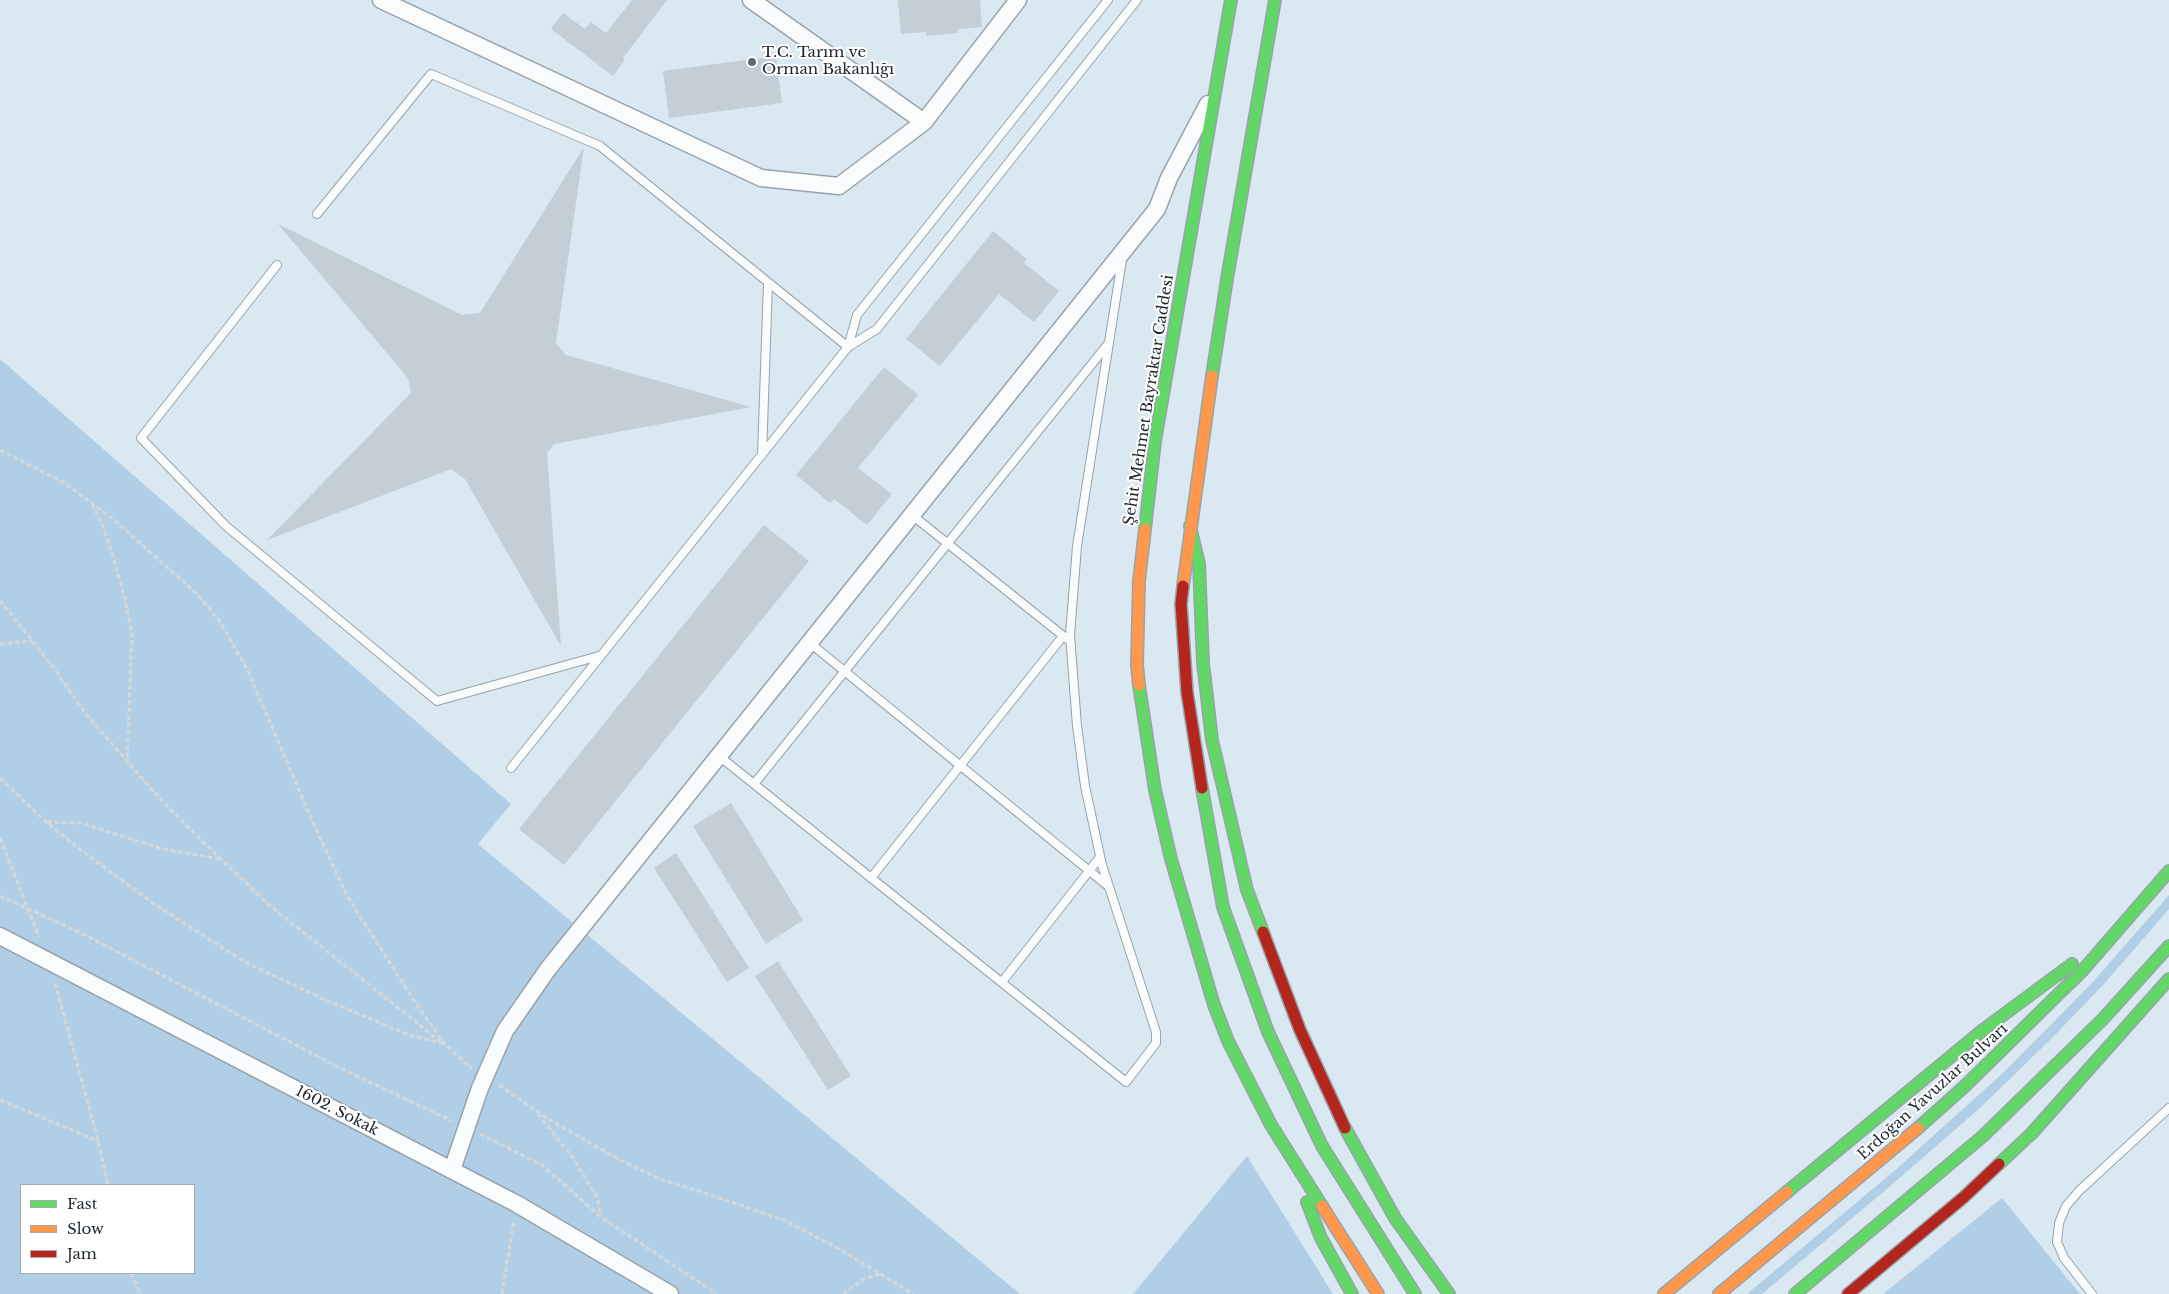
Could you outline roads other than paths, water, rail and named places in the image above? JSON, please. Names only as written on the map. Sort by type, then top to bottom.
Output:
[{"type":"main road","name":"Şehit Mehmet Bayraktar Caddesi","points":[[1230,0],[1155,441],[1139,581],[1137,665],[1144,727],[1155,790],[1188,922],[1228,1041],[1255,1095],[1289,1155],[1378,1294]]},
{"type":"main road","points":[[1275,0],[1228,279],[1190,526],[1180,604],[1187,692],[1195,749],[1223,907],[1268,1032],[1314,1130],[1362,1212],[1415,1294]]},
{"type":"main road","points":[[1190,526],[1199,564],[1203,663],[1212,740],[1247,890],[1303,1038],[1344,1126],[1370,1176],[1395,1218],[1448,1294]]},
{"type":"main road","name":"Erdoğan Yavuzlar Bulvarı","points":[[1719,1294],[1913,1133],[1965,1086],[2083,970],[2169,871]]},
{"type":"main road","points":[[1664,1294],[1982,1030],[2117,933]]},
{"type":"main road","points":[[1795,1294],[1920,1190],[2024,1098],[2115,1006],[2169,946]]},
{"type":"main road","points":[[1848,1294],[1964,1197],[2032,1133],[2169,979]]},
{"type":"main road","points":[[1289,1155],[1321,1238],[1352,1294]]},
{"type":"street","points":[[381,0],[762,178],[839,186],[924,122],[1018,0]]},
{"type":"street","points":[[751,0],[924,122]]},
{"type":"street","points":[[452,1170],[480,1088],[505,1032],[548,969],[1157,209],[1169,178],[1214,93]]},
{"type":"street","name":"1602. Sokak","points":[[0,936],[517,1204],[670,1294]]},
{"type":"lane","points":[[848,348],[857,315],[1108,0]]},
{"type":"lane","points":[[511,768],[848,348],[877,329],[1138,0]]},
{"type":"lane","points":[[317,214],[431,74],[600,146],[848,348]]},
{"type":"lane","points":[[720,756],[1126,1082],[1156,1044],[1156,1032],[1100,857],[1085,786],[1077,726],[1071,641],[1072,592],[1077,546],[1123,252]]},
{"type":"lane","points":[[277,265],[141,438],[226,526],[436,701],[599,656]]},
{"type":"lane","points":[[762,455],[768,283]]},
{"type":"lane","points":[[754,784],[1109,342]]},
{"type":"lane","points":[[912,515],[1071,641]]},
{"type":"lane","points":[[871,878],[1063,636]]},
{"type":"lane","points":[[810,644],[1108,886]]},
{"type":"lane","points":[[1002,982],[1100,857]]},
{"type":"lane","points":[[2092,1294],[2064,1258],[2057,1242],[2059,1223],[2066,1206],[2079,1190],[2169,1108]]},
{"type":"place","name":"T.C. Tarım ve Orman Bakanlığı","points":[[752,62]]}]
